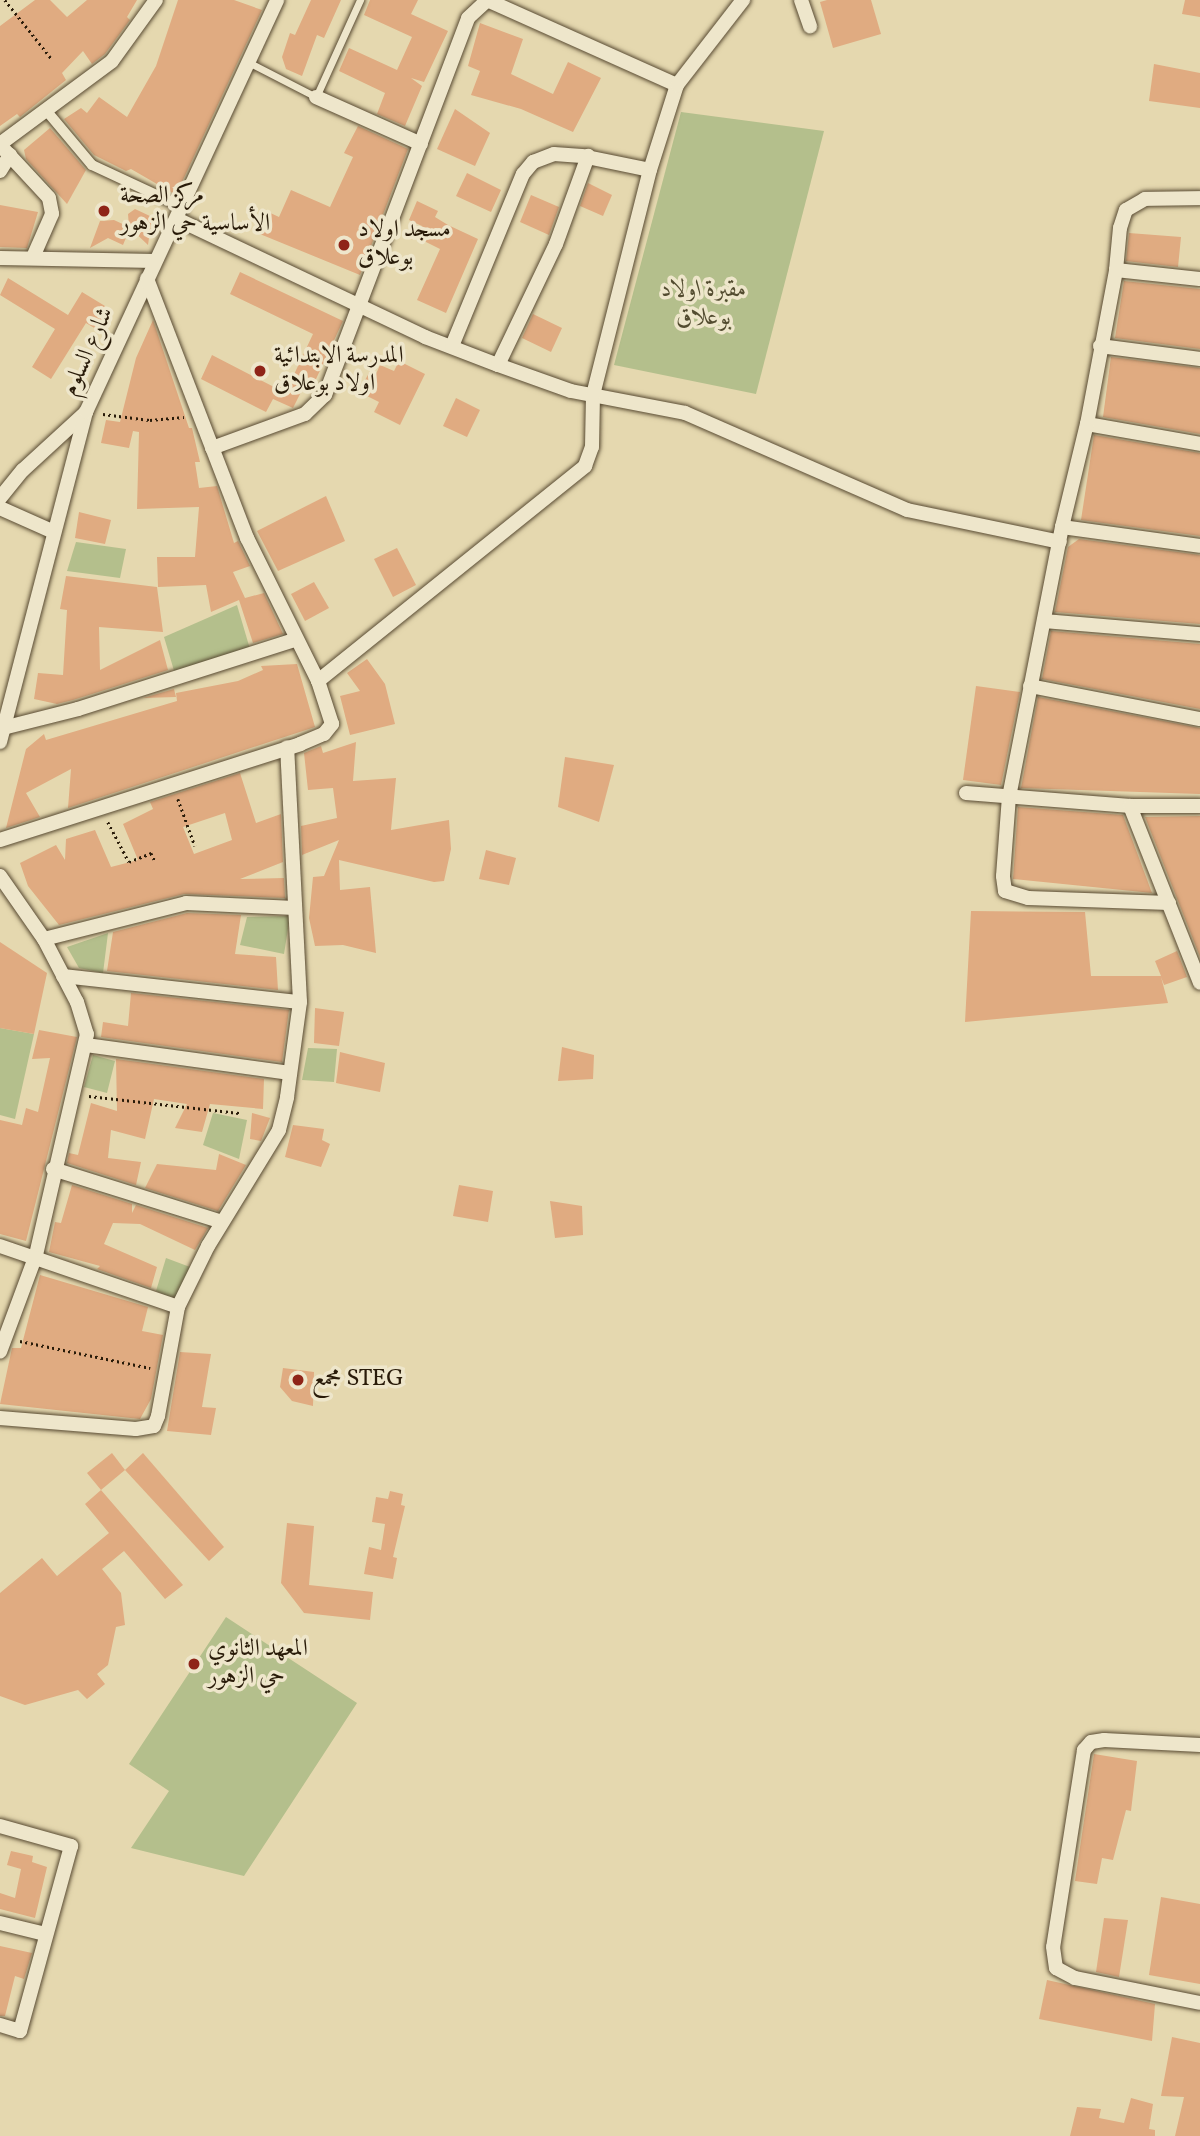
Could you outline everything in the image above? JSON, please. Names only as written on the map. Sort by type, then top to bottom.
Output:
[{"type":"street","points":[[0,171],[3,148],[45,109],[112,61],[156,0]]},
{"type":"street","name":"شارع السلوم","points":[[2,735],[86,412],[277,0]]},
{"type":"street","points":[[212,448],[317,407],[362,307],[468,18],[487,0],[677,85]]},
{"type":"street","points":[[318,681],[585,466],[592,447],[593,395],[650,170],[677,85],[743,0]]},
{"type":"street","points":[[801,0],[810,26]]},
{"type":"street","points":[[316,97],[422,144]]},
{"type":"street","points":[[45,109],[92,165],[362,307],[499,365],[593,395],[685,413],[718,425],[850,489],[907,510],[1061,534],[1200,546]]},
{"type":"street","points":[[3,148],[49,198],[52,214],[33,257]]},
{"type":"street","points":[[452,346],[523,174],[533,162],[554,154],[588,156],[650,170]]},
{"type":"street","points":[[499,365],[556,244],[588,156]]},
{"type":"street","points":[[1168,903],[1028,898],[1006,891],[1003,876],[1009,797],[1061,534],[1087,424],[1126,210],[1163,195],[1196,198]]},
{"type":"street","points":[[0,258],[155,261]]},
{"type":"street","points":[[1116,270],[1200,279]]},
{"type":"street","points":[[0,840],[287,747],[324,734],[332,724],[318,681],[294,640],[212,448],[147,279]]},
{"type":"street","points":[[1100,346],[1200,359]]},
{"type":"street","points":[[0,499],[31,462],[86,412]]},
{"type":"street","points":[[1087,424],[1200,444]]},
{"type":"street","points":[[0,508],[54,532]]},
{"type":"street","points":[[1044,621],[1200,634]]},
{"type":"street","points":[[2,735],[294,640]]},
{"type":"street","points":[[1030,686],[1200,719]]},
{"type":"street","points":[[0,1418],[146,1428],[159,1416],[164,1371],[178,1307],[222,1222],[279,1130],[290,1073],[300,1002],[287,747]]},
{"type":"street","points":[[966,793],[1130,806],[1200,806]]},
{"type":"street","points":[[1130,806],[1200,982]]},
{"type":"street","points":[[0,876],[44,939],[82,1013],[86,1045],[52,1169],[36,1255],[8,1339],[0,1352]]},
{"type":"street","points":[[44,939],[186,903],[295,908]]},
{"type":"street","points":[[63,976],[300,1002]]},
{"type":"street","points":[[86,1045],[290,1073]]},
{"type":"street","points":[[52,1169],[222,1222]]},
{"type":"street","points":[[0,1246],[36,1255],[178,1307]]},
{"type":"street","points":[[1200,1745],[1104,1740],[1091,1742],[1084,1750],[1054,1947],[1056,1968],[1075,1979],[1200,2003]]},
{"type":"street","points":[[0,1826],[71,1846],[20,2031],[0,2025]]},
{"type":"street","points":[[0,1923],[45,1934]]},
{"type":"lane","points":[[248,62],[316,97],[360,0]]},
{"type":"path","points":[[5,0],[51,58]]},
{"type":"path","points":[[86,412],[150,420],[200,415]]},
{"type":"path","points":[[173,783],[195,846]]},
{"type":"path","points":[[100,807],[129,862],[151,853],[155,861]]},
{"type":"path","points":[[72,1095],[239,1113]]},
{"type":"path","points":[[8,1339],[164,1371]]},
{"type":"green space","name":"مقبرة اولاد بوعلاق","points":[[681,112],[824,131],[756,394],[614,365]]},
{"type":"green space","points":[[76,542],[126,549],[120,578],[67,571]]},
{"type":"green space","points":[[237,605],[250,649],[175,674],[164,637]]},
{"type":"green space","points":[[290,916],[284,954],[240,945],[247,917]]},
{"type":"green space","points":[[108,933],[103,973],[79,968],[67,947]]},
{"type":"green space","points":[[0,1028],[34,1034],[15,1119],[0,1115]]},
{"type":"green space","points":[[308,1048],[337,1049],[334,1082],[302,1080]]},
{"type":"green space","points":[[93,1055],[115,1061],[107,1093],[84,1087]]},
{"type":"green space","points":[[213,1113],[247,1120],[239,1159],[203,1145]]},
{"type":"green space","points":[[166,1258],[190,1267],[177,1301],[156,1291]]},
{"type":"green space","points":[[226,1617],[357,1703],[244,1876],[131,1848],[169,1791],[129,1764]]},
{"type":"building","points":[[35,0],[50,0],[67,17],[87,0],[137,0],[127,17],[130,20],[105,54],[92,64],[83,51],[62,73],[66,80],[20,117],[17,114],[0,126],[0,26]]},
{"type":"building","points":[[178,0],[234,0],[262,10],[176,195],[131,169],[126,171],[94,155],[64,119],[81,108],[87,113],[99,97],[127,117],[156,66]]},
{"type":"building","points":[[311,0],[341,0],[324,38],[317,35],[302,76],[286,69],[282,57],[290,33],[295,35]]},
{"type":"building","points":[[370,0],[418,0],[411,14],[448,31],[424,82],[411,78],[422,86],[405,126],[377,114],[385,93],[339,71],[349,48],[397,70],[412,37],[364,15]]},
{"type":"building","points":[[871,0],[881,34],[833,48],[820,2]]},
{"type":"building","points":[[1185,0],[1200,0],[1200,17],[1182,14]]},
{"type":"building","points":[[480,23],[523,39],[511,74],[553,94],[568,62],[601,78],[573,132],[521,109],[471,95],[480,71],[468,66]]},
{"type":"building","points":[[1154,64],[1200,73],[1200,108],[1149,101]]},
{"type":"building","points":[[455,109],[490,133],[475,166],[437,149]]},
{"type":"building","points":[[358,126],[408,149],[360,275],[255,232],[264,210],[279,217],[291,190],[330,207],[353,157],[344,153]]},
{"type":"building","points":[[50,128],[86,170],[67,204],[26,159],[24,150]]},
{"type":"building","points":[[467,173],[501,190],[491,212],[456,196]]},
{"type":"building","points":[[588,183],[612,195],[603,216],[580,206]]},
{"type":"building","points":[[531,195],[559,207],[549,235],[520,222]]},
{"type":"building","points":[[417,201],[438,211],[435,217],[478,239],[446,313],[417,300],[440,249],[416,237],[422,226],[409,220]]},
{"type":"building","points":[[0,205],[38,212],[27,248],[0,247]]},
{"type":"building","points":[[135,209],[152,217],[148,245],[130,228],[123,245],[108,238],[90,248],[100,221],[114,220],[129,227],[128,214]]},
{"type":"building","points":[[1129,233],[1181,237],[1178,267],[1126,261]]},
{"type":"building","name":"المدرسة الابتدائية اولاد بوعلاق","points":[[240,272],[343,321],[310,392],[301,392],[293,408],[273,399],[266,412],[201,379],[212,355],[276,388],[290,383],[313,334],[230,294]]},
{"type":"building","points":[[8,278],[68,315],[82,292],[105,306],[99,314],[109,320],[101,332],[86,323],[51,379],[32,367],[55,329],[0,295]]},
{"type":"building","points":[[1124,281],[1200,289],[1200,349],[1115,338]]},
{"type":"building","points":[[533,314],[562,328],[551,352],[522,338]]},
{"type":"building","points":[[153,320],[189,428],[192,428],[200,462],[195,462],[199,488],[217,486],[234,543],[238,541],[250,566],[233,572],[245,598],[264,593],[283,634],[253,643],[239,600],[211,612],[206,585],[158,587],[157,557],[195,557],[199,507],[137,509],[139,432],[133,431],[129,448],[101,443],[106,420],[120,422],[136,358]]},
{"type":"building","points":[[1111,357],[1200,368],[1200,434],[1103,417]]},
{"type":"building","points":[[399,361],[425,374],[400,425],[374,412],[379,402],[365,395],[369,387],[363,384],[370,371],[376,374],[380,365],[394,371]]},
{"type":"building","points":[[456,398],[480,410],[467,437],[443,426]]},
{"type":"building","points":[[1094,435],[1200,453],[1200,536],[1081,520]]},
{"type":"building","points":[[326,496],[345,541],[278,571],[257,531]]},
{"type":"building","points":[[79,512],[111,520],[105,544],[75,538]]},
{"type":"building","points":[[1079,539],[1200,555],[1200,624],[1055,612],[1068,547]]},
{"type":"building","points":[[397,548],[416,585],[393,597],[374,559]]},
{"type":"building","points":[[66,576],[157,587],[163,632],[99,627],[100,670],[160,640],[168,670],[57,704],[34,699],[38,673],[63,675],[67,610],[60,609]]},
{"type":"building","points":[[314,582],[329,608],[305,621],[291,594]]},
{"type":"building","points":[[1051,631],[1200,644],[1200,709],[1042,679]]},
{"type":"building","points":[[367,659],[385,684],[395,724],[350,735],[340,696],[360,691],[347,673]]},
{"type":"building","points":[[297,664],[315,727],[68,808],[71,769],[26,793],[40,817],[6,828],[26,749],[44,734],[46,740],[177,701],[176,693],[238,681],[263,670],[261,666]]},
{"type":"building","points":[[976,686],[1020,692],[1001,785],[963,780]]},
{"type":"building","points":[[174,689],[176,697],[143,698]]},
{"type":"building","points":[[1038,697],[1200,728],[1200,794],[1021,788]]},
{"type":"building","points":[[356,742],[353,781],[396,778],[391,830],[449,820],[451,849],[444,881],[434,882],[339,860],[340,890],[370,887],[376,953],[343,945],[315,946],[309,918],[313,877],[324,876],[339,840],[302,855],[301,826],[337,818],[333,788],[308,790],[304,753],[321,746],[323,753]]},
{"type":"building","points":[[565,757],[614,765],[599,822],[558,807]]},
{"type":"building","points":[[240,773],[256,823],[281,814],[283,862],[240,879],[284,878],[285,898],[184,894],[59,925],[28,886],[20,863],[56,845],[65,860],[66,839],[95,830],[111,867],[138,860],[123,824],[153,809],[150,802]],"holes":[[[225,813],[232,840],[194,854],[183,827]]]},
{"type":"building","points":[[1018,807],[1123,815],[1152,893],[1013,879]]},
{"type":"building","points":[[1200,816],[1200,957],[1145,817]]},
{"type":"building","points":[[486,850],[516,858],[509,885],[479,879]]},
{"type":"building","points":[[971,911],[1085,912],[1091,976],[1161,976],[1155,961],[1177,951],[1187,977],[1164,985],[1161,977],[1168,1003],[965,1022]]},
{"type":"building","points":[[187,913],[241,915],[235,954],[276,957],[278,990],[107,971],[113,932]]},
{"type":"building","points":[[0,942],[47,973],[34,1034],[0,1028]]},
{"type":"building","points":[[131,993],[289,1010],[282,1062],[101,1037],[103,1022],[128,1026]]},
{"type":"building","points":[[315,1008],[344,1012],[339,1046],[314,1043]]},
{"type":"building","points":[[39,1030],[77,1037],[26,1241],[0,1234],[0,1120],[22,1125],[26,1108],[38,1112],[50,1058],[32,1059]]},
{"type":"building","points":[[562,1047],[594,1055],[593,1079],[558,1081]]},
{"type":"building","points":[[340,1052],[385,1063],[380,1092],[336,1083]]},
{"type":"building","points":[[116,1059],[264,1079],[263,1109],[210,1104],[202,1132],[175,1128],[187,1104],[154,1099],[145,1139],[111,1130],[108,1158],[141,1162],[136,1185],[67,1163],[69,1153],[78,1155],[91,1103],[117,1111]]},
{"type":"building","points":[[252,1113],[270,1118],[261,1141],[250,1139]]},
{"type":"building","points":[[293,1125],[324,1129],[322,1140],[330,1144],[321,1167],[285,1157]]},
{"type":"building","points":[[219,1154],[246,1165],[218,1211],[145,1188],[157,1164],[216,1170]]},
{"type":"building","points":[[72,1185],[132,1204],[132,1213],[136,1205],[208,1228],[195,1250],[140,1224],[113,1223],[104,1244],[157,1267],[151,1288],[97,1269],[100,1266],[49,1252],[55,1222],[61,1223]]},
{"type":"building","points":[[459,1185],[493,1191],[488,1222],[453,1216]]},
{"type":"building","points":[[550,1201],[582,1206],[583,1235],[555,1238]]},
{"type":"building","points":[[40,1275],[148,1307],[142,1331],[163,1335],[151,1399],[140,1419],[0,1404],[12,1348],[21,1348]]},
{"type":"building","points":[[180,1352],[211,1354],[202,1407],[216,1408],[211,1435],[167,1431]]},
{"type":"building","name":"مجمع STEG","points":[[283,1368],[314,1372],[313,1406],[292,1401],[280,1387]]},
{"type":"building","points":[[112,1453],[125,1470],[101,1490],[87,1473]]},
{"type":"building","points":[[143,1453],[224,1547],[209,1561],[125,1470]]},
{"type":"building","points":[[101,1490],[183,1585],[165,1599],[124,1551],[102,1569],[121,1593],[125,1625],[116,1627],[108,1665],[97,1674],[105,1684],[87,1699],[78,1690],[25,1705],[0,1696],[0,1593],[42,1558],[57,1576],[109,1533],[85,1504]]},
{"type":"building","points":[[390,1491],[403,1494],[401,1505],[405,1506],[393,1557],[397,1558],[393,1579],[364,1574],[369,1547],[381,1550],[385,1524],[372,1522],[376,1497],[388,1499]]},
{"type":"building","points":[[287,1523],[314,1526],[309,1585],[373,1592],[370,1620],[304,1613],[281,1583]]},
{"type":"building","points":[[1094,1754],[1137,1761],[1131,1811],[1126,1810],[1113,1860],[1102,1858],[1097,1884],[1075,1881]]},
{"type":"building","points":[[11,1851],[33,1856],[32,1862],[47,1867],[35,1918],[0,1909],[0,1893],[15,1898],[21,1869],[7,1865]]},
{"type":"building","points":[[1161,1897],[1200,1904],[1200,1984],[1149,1975]]},
{"type":"building","points":[[1104,1918],[1128,1920],[1119,1977],[1096,1972]]},
{"type":"building","points":[[0,1946],[32,1953],[24,1979],[15,1976],[5,2016],[0,2016]]},
{"type":"building","points":[[1047,1980],[1155,2004],[1152,2041],[1039,2019]]},
{"type":"building","points":[[1172,2037],[1200,2043],[1200,2136],[1175,2136],[1184,2097],[1161,2096]]},
{"type":"building","points":[[1131,2098],[1153,2104],[1149,2129],[1155,2130],[1155,2136],[1070,2136],[1077,2107],[1101,2109],[1099,2118],[1124,2123]]},
{"type":"place","name":"مركز الصحة الأساسية حي الزهور","points":[[104,211]]},
{"type":"place","name":"مسجد اولاد بوعلاق","points":[[344,245]]},
{"type":"place","name":"المدرسة الابتدائية اولاد بوعلاق","points":[[260,371]]},
{"type":"place","name":"مجمع STEG","points":[[298,1380]]},
{"type":"place","name":"المعهد الثانوي حي الزهور","points":[[194,1664]]}]
